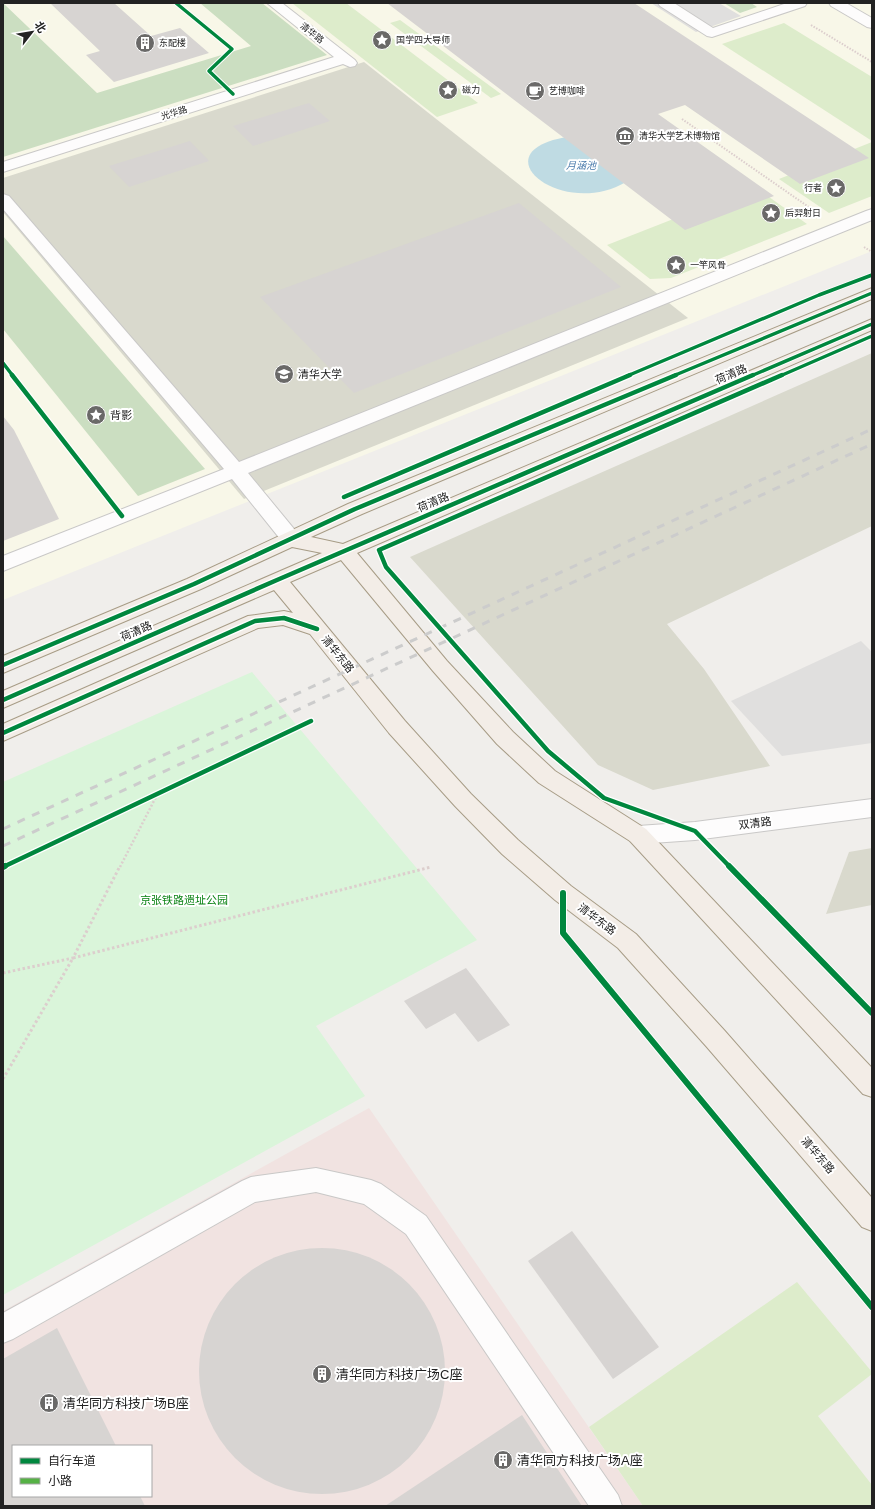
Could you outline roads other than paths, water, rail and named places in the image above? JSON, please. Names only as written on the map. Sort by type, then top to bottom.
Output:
[{"type":"main road","name":"荷清路","points":[[3,665],[194,584],[292,540],[355,509],[872,293]]},
{"type":"main road","name":"荷清路","points":[[3,700],[344,551],[872,324]]},
{"type":"main road","points":[[277,580],[292,540],[344,551],[440,666],[504,738],[547,777],[638,835],[872,1086]]},
{"type":"main road","name":"清华东路","points":[[277,580],[397,727],[469,805],[510,846],[563,893],[627,941],[720,1044],[872,1218]]},
{"type":"main road","points":[[3,733],[255,621],[284,618],[317,628]]},
{"type":"street","name":"清华路","points":[[274,3],[347,61]]},
{"type":"street","points":[[665,3],[712,33],[800,3]]},
{"type":"street","points":[[836,3],[872,24]]},
{"type":"street","name":"光华路","points":[[3,167],[347,61]]},
{"type":"street","points":[[3,199],[236,471],[292,540]]},
{"type":"street","points":[[3,564],[872,214]]},
{"type":"street","name":"双清路","points":[[638,835],[695,831],[872,808]]},
{"type":"street","points":[[3,1329],[251,1190],[316,1180],[371,1193],[416,1225],[607,1506]]},
{"type":"water","name":"月涵池","points":[[574,136],[626,182],[600,192],[576,193],[554,188],[537,178],[529,166],[531,154],[545,143]]},
{"type":"railway","points":[[3,829],[872,429]]},
{"type":"railway","points":[[3,846],[872,444]]},
{"type":"place","name":"国学四大导师","points":[[382,40]]},
{"type":"place","name":"东配楼","points":[[145,43]]},
{"type":"place","name":"磁力","points":[[448,90]]},
{"type":"place","name":"艺博咖啡","points":[[535,91]]},
{"type":"place","name":"清华大学艺术博物馆","points":[[625,136]]},
{"type":"place","name":"行者","points":[[836,188]]},
{"type":"place","name":"后羿射日","points":[[771,213]]},
{"type":"place","name":"一竿风骨","points":[[676,265]]},
{"type":"place","name":"清华大学","points":[[284,374]]},
{"type":"place","name":"背影","points":[[96,415]]},
{"type":"place","name":"清华同方科技广场C座","points":[[322,1374]]},
{"type":"place","name":"清华同方科技广场B座","points":[[49,1403]]},
{"type":"place","name":"清华同方科技广场A座","points":[[503,1460]]},
{"type":"park label","name":"京张铁路遗址公园","points":[[184,900]]}]
